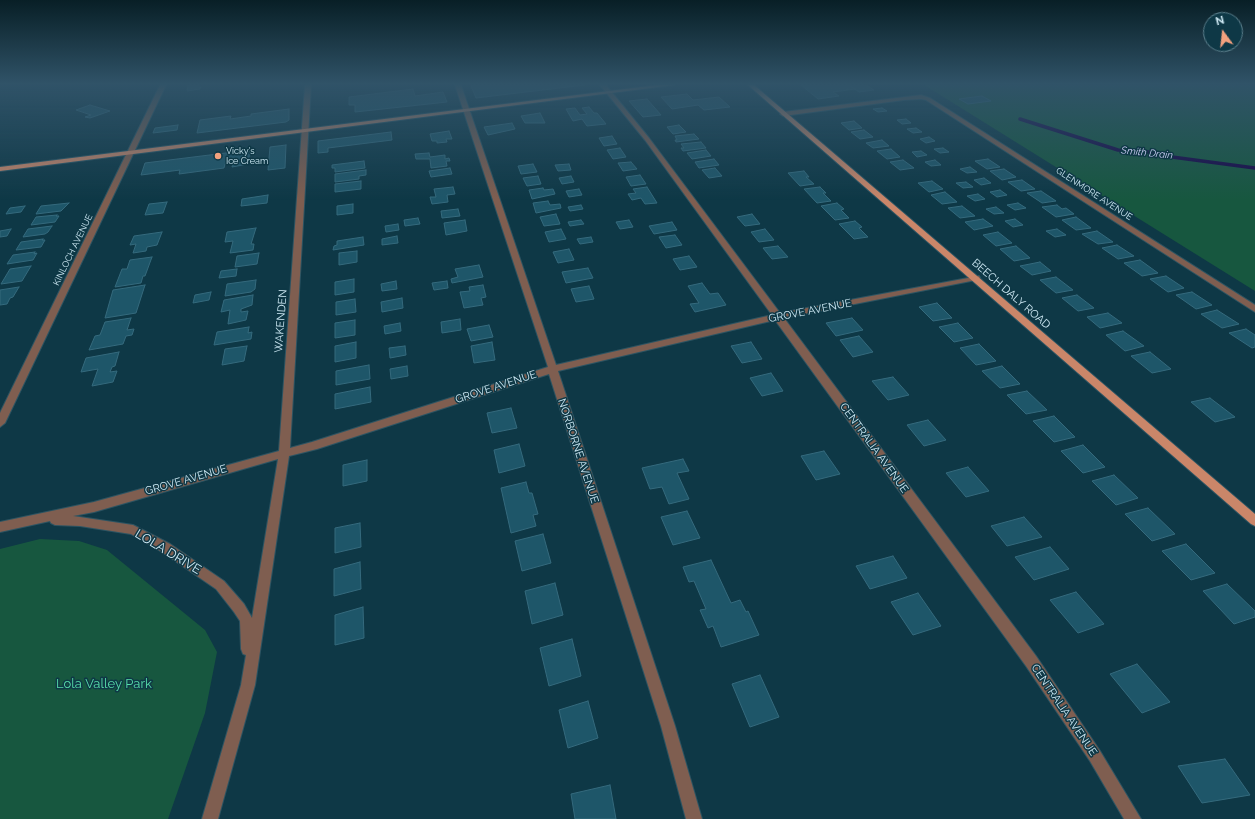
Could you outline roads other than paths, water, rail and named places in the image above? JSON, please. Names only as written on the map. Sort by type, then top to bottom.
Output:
[{"type":"main road","points":[[0,169],[367,123]]},
{"type":"main road","name":"BEECH DALY ROAD","points":[[794,123],[976,278],[1255,521]]},
{"type":"street","name":"KINLOCH AVENUE","points":[[0,423],[145,123]]},
{"type":"street","name":"WAKENDEN","points":[[267,557],[284,454],[304,166],[305,123]]},
{"type":"street","name":"NORBORNE AVENUE","points":[[471,123],[553,369],[554,378],[668,726],[694,819]]},
{"type":"street","name":"CENTRALIA AVENUE","points":[[635,123],[647,138],[1031,661],[1094,756],[1132,819]]},
{"type":"street","name":"GLENMORE AVENUE","points":[[968,123],[1255,309]]},
{"type":"street","name":"GROVE AVENUE","points":[[22,522],[94,507],[257,460],[284,454],[553,369],[778,317],[976,278]]},
{"type":"street","name":"LOLA DRIVE","points":[[0,527],[22,522],[60,520],[100,523],[133,530],[166,548],[220,585],[239,608],[246,620],[250,666]]},
{"type":"street","name":"LOLA DRIVE","points":[[210,819],[248,686],[267,557]]},
{"type":"waterway","name":"Smith Drain","points":[[1033,123],[1118,150],[1143,151],[1172,157],[1255,168]]},
{"type":"place","name":"Vicky's Ice Cream","points":[[218,156]]},
{"type":"park label","name":"Lola Valley Park","points":[[104,684]]}]
